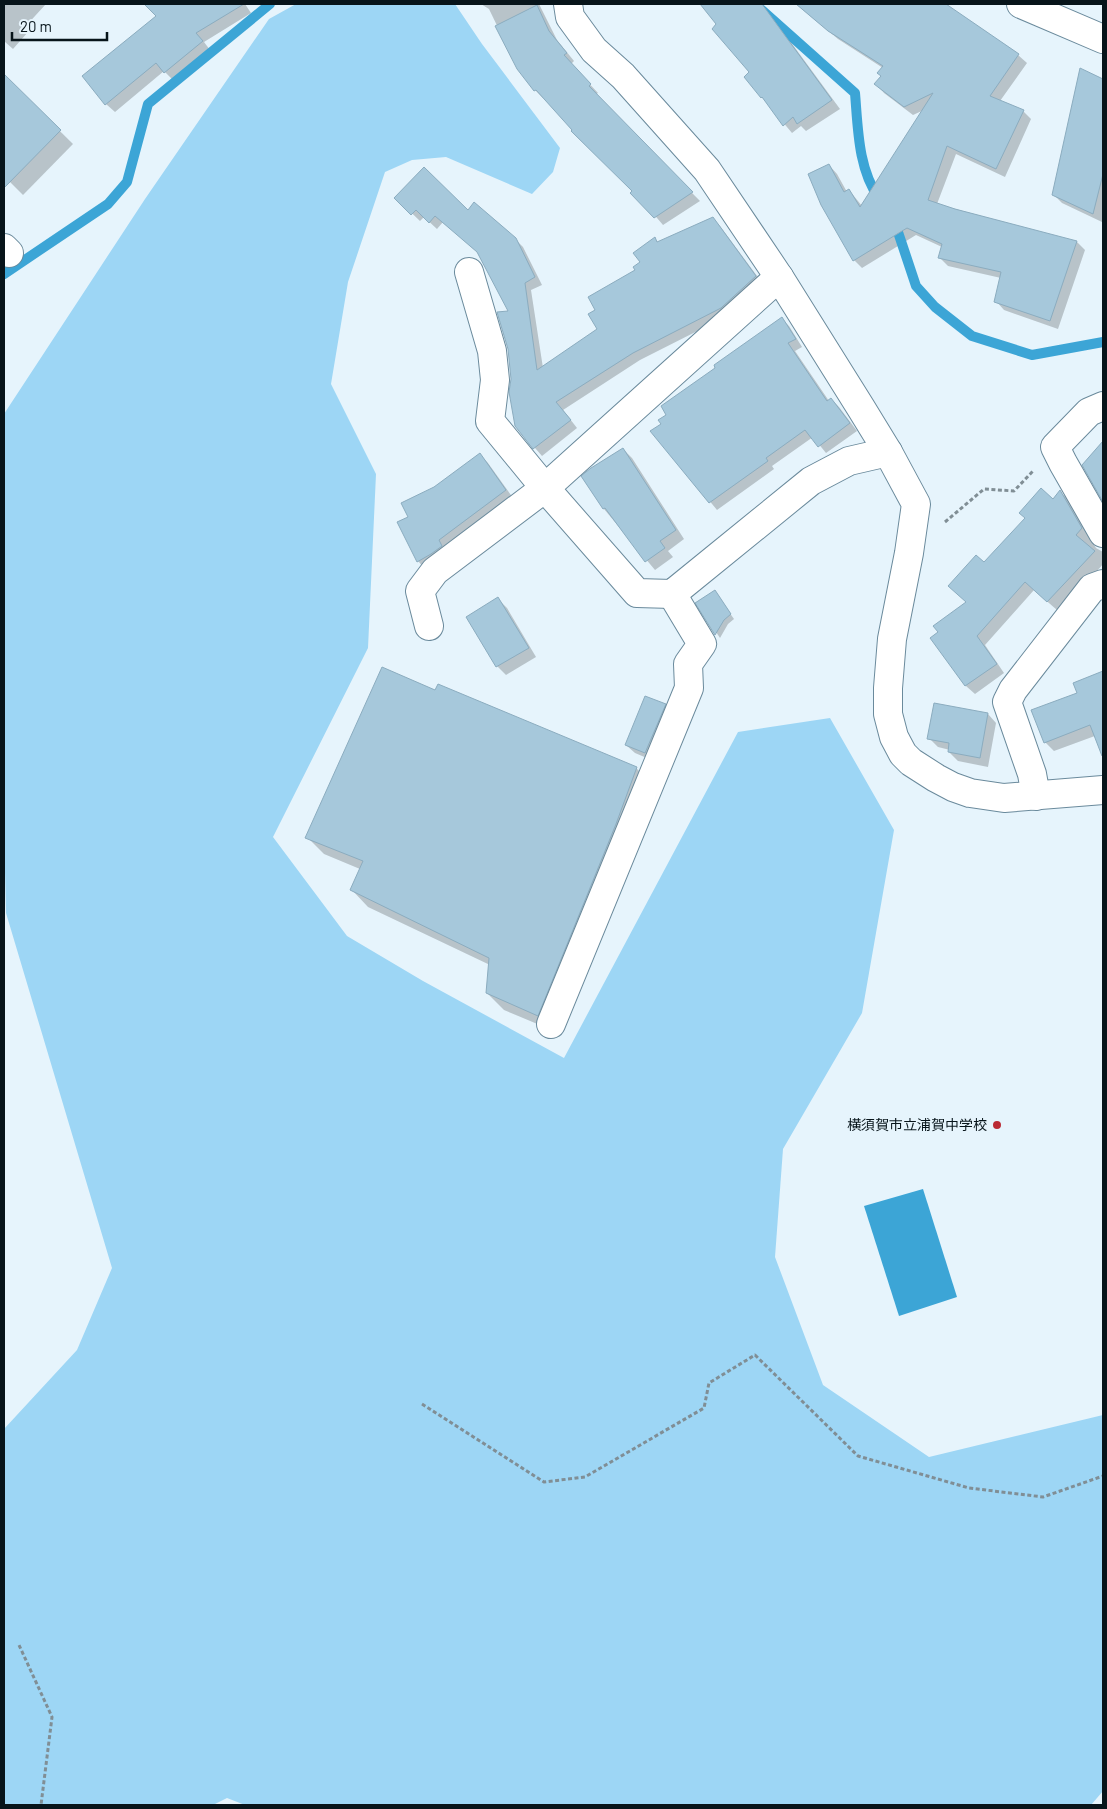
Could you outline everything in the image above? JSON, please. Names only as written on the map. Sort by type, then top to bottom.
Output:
[{"type":"street","points":[[568,4],[570,18],[594,50],[623,76],[707,170],[779,277],[888,452],[916,504],[909,553],[892,639],[888,688],[888,714],[894,738],[903,754],[911,762],[953,787],[970,793],[1004,798],[1103,790]]},
{"type":"street","points":[[1020,4],[1103,39]]},
{"type":"street","points":[[469,272],[492,351],[495,380],[490,421],[545,488],[637,593],[672,594],[811,481],[849,461],[888,452]]},
{"type":"street","points":[[429,626],[420,591],[435,571],[545,488],[779,277]]},
{"type":"street","points":[[1103,406],[1089,412],[1055,447],[1062,463],[1103,534]]},
{"type":"street","points":[[1036,796],[1032,774],[1007,702],[1014,690],[1092,588],[1103,584]]},
{"type":"street","points":[[551,1024],[689,688],[688,664],[702,644],[672,594]]},
{"type":"path","points":[[909,553],[984,489],[1014,491],[1055,447]]},
{"type":"path","points":[[422,1404],[544,1482],[585,1478],[704,1408],[709,1383],[755,1355],[858,1456],[969,1488],[1043,1498],[1103,1476]]},
{"type":"path","points":[[19,1645],[52,1717],[41,1805]]},
{"type":"shaded area","points":[[296,4],[455,4],[482,44],[560,148],[553,172],[532,194],[446,157],[412,160],[385,172],[348,282],[331,384],[376,474],[368,648],[273,837],[347,936],[423,981],[564,1058],[738,732],[830,718],[894,830],[862,1013],[783,1149],[775,1257],[823,1385],[929,1457],[1103,1415],[1103,1791],[1091,1805],[245,1805],[227,1798],[213,1805],[4,1805],[4,1429],[77,1350],[112,1268],[6,913],[4,831],[4,414],[145,199],[269,19]]},
{"type":"shaded area","points":[[923,1189],[957,1297],[899,1316],[864,1206]]},
{"type":"building","points":[[144,4],[244,4],[196,33],[203,41],[164,73],[156,63],[105,105],[82,76],[156,16]]},
{"type":"building","points":[[700,4],[762,4],[832,100],[797,124],[793,117],[783,126],[762,97],[744,77],[749,72],[712,29],[716,24]]},
{"type":"building","points":[[796,4],[946,4],[1019,54],[990,96],[1024,110],[996,169],[947,146],[928,200],[955,209],[1077,241],[1050,321],[994,302],[1001,272],[938,258],[942,244],[907,228],[853,261],[821,205],[808,174],[829,164],[844,192],[849,189],[860,207],[933,93],[904,107],[874,84],[881,76],[877,73],[883,66],[828,31]]},
{"type":"building","points":[[537,5],[549,31],[567,53],[564,55],[591,84],[589,86],[693,192],[654,218],[630,193],[632,191],[571,131],[536,90],[534,91],[517,69],[495,26]]},
{"type":"building","points":[[1080,68],[1103,79],[1103,174],[1093,214],[1052,195]]},
{"type":"building","points":[[4,74],[61,130],[4,188]]},
{"type":"building","points":[[424,167],[468,210],[474,202],[516,238],[535,277],[525,283],[537,370],[597,329],[588,314],[595,310],[588,297],[635,270],[633,267],[640,262],[633,253],[655,237],[657,242],[713,217],[756,276],[721,308],[633,353],[556,402],[571,420],[533,449],[515,426],[509,392],[511,379],[508,349],[497,312],[508,311],[477,252],[435,216],[429,223],[416,210],[411,215],[394,198]]},
{"type":"building","points":[[782,317],[796,339],[788,343],[827,401],[831,398],[850,423],[818,447],[805,430],[766,458],[768,461],[709,503],[650,431],[661,424],[658,420],[666,415],[661,406],[715,368],[714,365]]},
{"type":"building","points":[[1103,441],[1103,502],[1082,465]]},
{"type":"building","points":[[623,448],[676,530],[660,541],[665,548],[645,562],[605,508],[603,509],[581,476]]},
{"type":"building","points":[[480,453],[506,490],[439,540],[442,546],[417,562],[397,522],[408,517],[401,503],[434,487]]},
{"type":"building","points":[[1041,488],[1053,499],[1060,490],[1082,528],[1076,535],[1095,551],[1047,602],[1025,582],[977,636],[997,664],[965,686],[930,638],[938,632],[933,626],[966,602],[948,586],[976,555],[984,562],[1025,518],[1019,513]]},
{"type":"building","points":[[715,590],[731,614],[724,620],[715,635],[695,603]]},
{"type":"building","points":[[498,597],[529,648],[496,667],[466,617]]},
{"type":"building","points":[[382,667],[435,690],[438,684],[637,767],[616,824],[538,1016],[486,993],[489,958],[350,890],[363,861],[305,838]]},
{"type":"building","points":[[1103,671],[1103,755],[1090,725],[1044,743],[1031,710],[1077,693],[1073,683]]},
{"type":"building","points":[[645,696],[666,704],[645,753],[625,745]]},
{"type":"building","points":[[934,703],[988,713],[980,758],[948,752],[949,743],[927,739]]},
{"type":"waterway","points":[[4,274],[108,204],[127,182],[148,104],[270,4]]},
{"type":"waterway","points":[[755,4],[855,93],[860,148],[867,174],[879,198]]},
{"type":"waterway","points":[[894,220],[916,286],[935,307],[972,336],[1032,355],[1103,342]]},
{"type":"place","name":"横須賀市立浦賀中学校","points":[[997,1125]]}]
